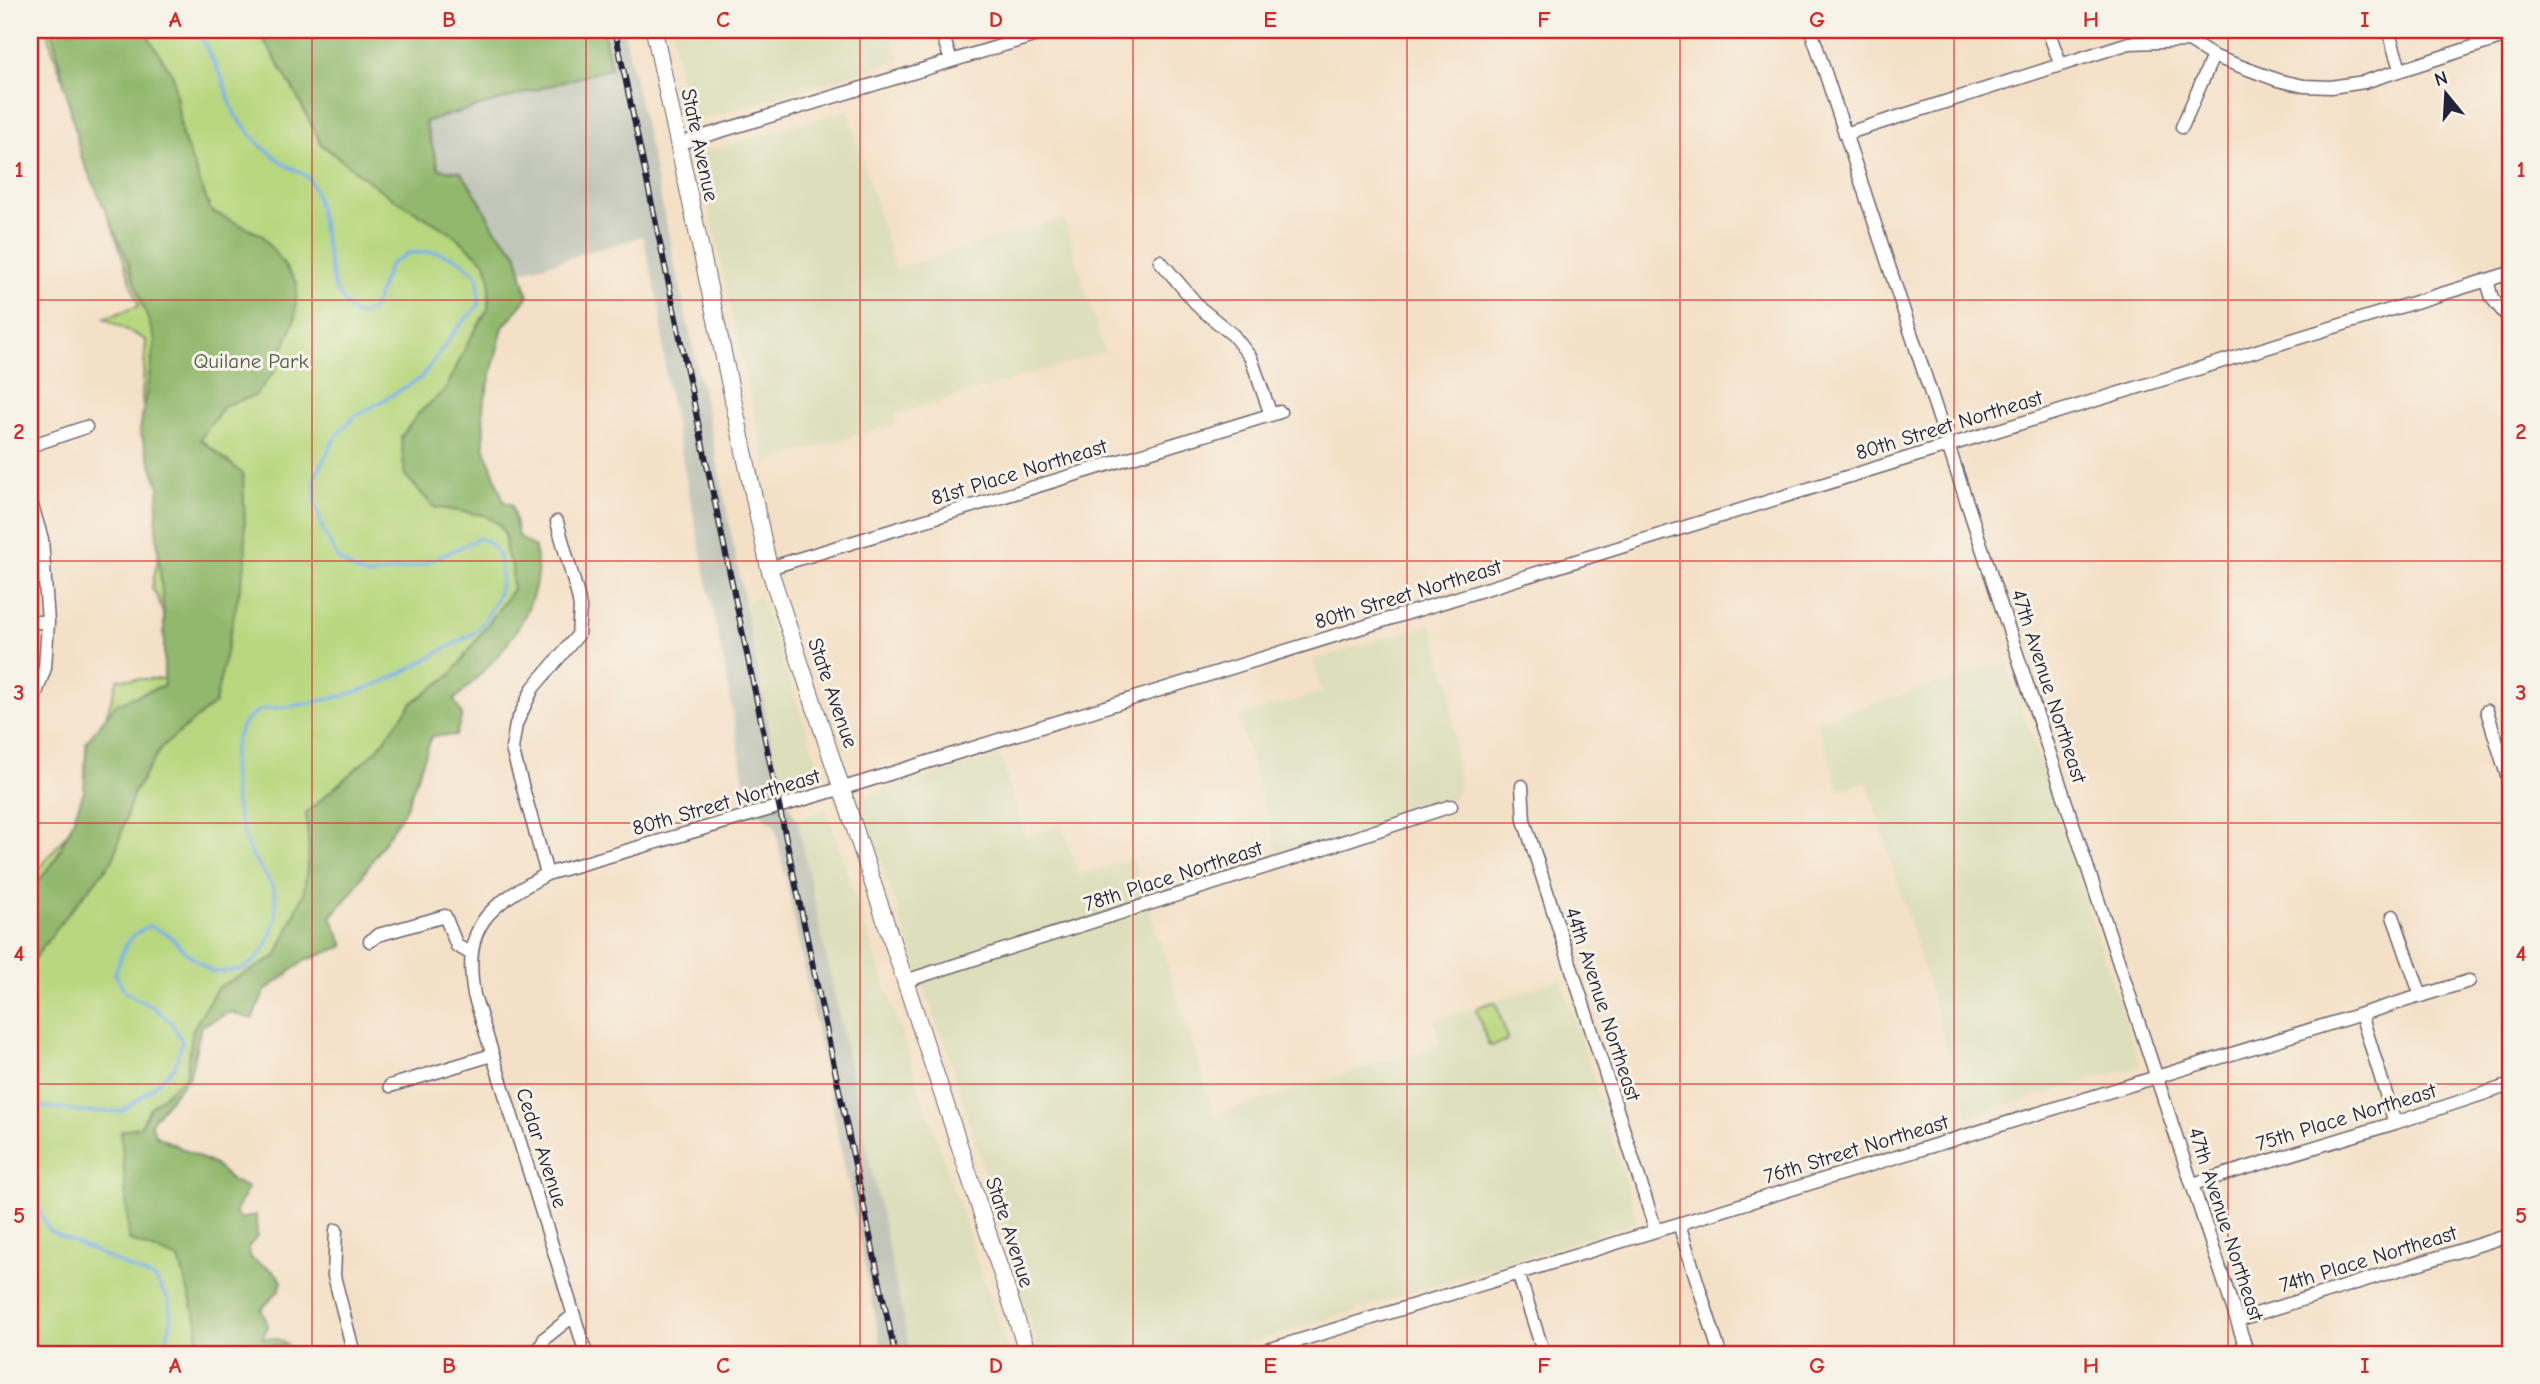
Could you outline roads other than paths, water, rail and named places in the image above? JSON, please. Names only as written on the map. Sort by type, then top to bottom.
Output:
[{"type":"main road","name":"State Avenue","points":[[654,30],[769,568],[1028,1354]]},
{"type":"street","points":[[941,30],[951,61]]},
{"type":"street","points":[[678,144],[1053,30]]},
{"type":"street","name":"47th Avenue Northeast","points":[[1811,30],[1950,444],[2248,1354]]},
{"type":"street","points":[[2048,30],[2060,63]]},
{"type":"street","points":[[2388,30],[2400,69]]},
{"type":"street","points":[[1845,134],[2129,43],[2189,35],[2213,56],[2277,80],[2304,86],[2331,87],[2364,82],[2510,34]]},
{"type":"street","points":[[2182,127],[2213,56]]},
{"type":"street","name":"81st Place Northeast","points":[[769,568],[1276,413],[1251,358],[1233,335],[1200,308],[1160,261]]},
{"type":"street","name":"80th Street Northeast","points":[[470,953],[481,922],[493,908],[505,897],[547,874],[843,789],[1950,444],[2510,274]]},
{"type":"street","points":[[2487,281],[2492,298],[2510,320]]},
{"type":"street","points":[[30,446],[86,427]]},
{"type":"street","points":[[30,499],[42,539],[48,622],[45,668],[30,710]]},
{"type":"street","points":[[547,874],[512,749],[516,724],[533,688],[578,635],[578,596],[556,522]]},
{"type":"street","points":[[30,622],[48,622]]},
{"type":"street","points":[[2487,711],[2510,785]]},
{"type":"street","name":"44th Avenue Northeast","points":[[1522,786],[1524,820],[1656,1231]]},
{"type":"street","name":"78th Place Northeast","points":[[905,981],[1451,806]]},
{"type":"street","points":[[370,941],[378,935],[445,916],[457,946],[470,953]]},
{"type":"street","points":[[2393,916],[2421,996]]},
{"type":"street","name":"Cedar Avenue","points":[[470,953],[469,970],[474,995],[586,1354]]},
{"type":"street","name":"76th Street Northeast","points":[[1255,1354],[2469,981]]},
{"type":"street","points":[[2361,1014],[2395,1124]]},
{"type":"street","points":[[390,1086],[492,1055]]},
{"type":"street","name":"75th Place Northeast","points":[[2193,1184],[2395,1124],[2510,1085]]},
{"type":"street","points":[[1679,1224],[1720,1354]]},
{"type":"street","points":[[336,1230],[334,1276],[354,1354]]},
{"type":"street","name":"74th Place Northeast","points":[[2237,1320],[2510,1235]]},
{"type":"street","points":[[1518,1273],[1544,1354]]},
{"type":"street","points":[[537,1354],[545,1338],[574,1315]]},
{"type":"waterway","points":[[30,1110],[47,1107],[86,1112],[122,1111],[149,1091],[175,1066],[182,1041],[171,1022],[153,1007],[125,992],[115,974],[126,945],[141,930],[149,926],[170,936],[185,952],[212,972],[244,968],[253,962],[266,946],[274,926],[275,894],[271,883],[252,855],[235,798],[233,759],[236,741],[243,725],[261,710],[342,696],[382,682],[468,637],[475,632],[492,608],[501,580],[498,555],[491,545],[480,538],[422,565],[368,576],[338,559],[323,530],[315,502],[315,477],[336,436],[353,418],[421,378],[459,326],[479,305],[478,276],[460,260],[437,252],[409,253],[390,264],[372,311],[355,315],[334,286],[316,194],[308,177],[284,164],[260,145],[235,115],[221,76],[197,30]]},
{"type":"waterway","points":[[30,1189],[49,1231],[155,1279],[169,1300],[171,1321],[163,1354]]},
{"type":"railway","points":[[615,30],[895,1354]]},
{"type":"park label","name":"Quilane Park","points":[[251,361]]}]
